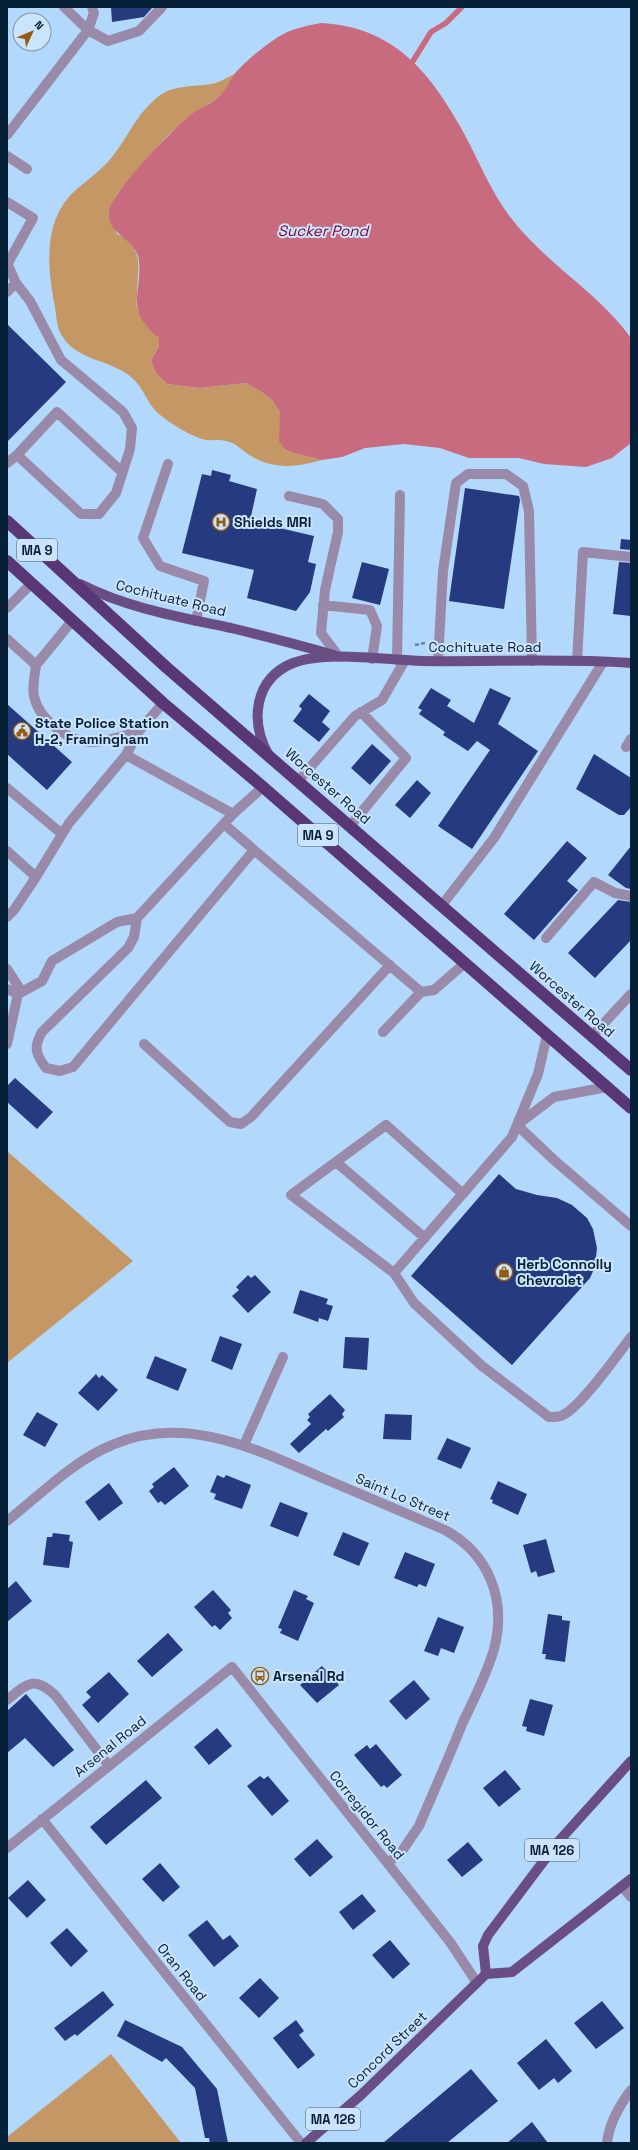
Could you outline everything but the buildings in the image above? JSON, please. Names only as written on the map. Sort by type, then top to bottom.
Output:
[{"type":"highway","name":"Worcester Road","points":[[7,521],[68,578],[268,754],[631,1070]]},
{"type":"highway","name":"MA 9","points":[[7,561],[163,703],[263,787],[631,1108]]},
{"type":"main road","name":"Cochituate Road","points":[[68,578],[98,594],[123,602],[196,621],[264,636],[339,657]]},
{"type":"main road","name":"Cochituate Road","points":[[268,754],[263,744],[257,717],[258,702],[266,686],[283,668],[294,663],[339,657],[438,661],[577,661],[631,663]]},
{"type":"main road","name":"MA 126","points":[[486,1974],[483,1946],[488,1935],[567,1831],[631,1760]]},
{"type":"main road","points":[[486,1974],[512,1972],[631,1879]]},
{"type":"main road","name":"Concord Street","points":[[306,2143],[361,2095],[486,1974]]},
{"type":"street","points":[[64,7],[88,30],[108,41],[139,31],[162,7]]},
{"type":"street","points":[[7,136],[88,30],[94,13],[92,7]]},
{"type":"street","points":[[7,156],[27,169]]},
{"type":"street","points":[[7,202],[33,218],[7,263],[16,283],[30,301],[45,333],[61,360],[123,412],[132,428],[130,449],[116,492],[99,514],[81,514],[17,454]]},
{"type":"street","points":[[7,292],[16,283]]},
{"type":"street","points":[[7,463],[57,412],[122,472]]},
{"type":"street","points":[[168,464],[143,538],[160,566],[204,581],[196,621]]},
{"type":"street","points":[[438,661],[443,571],[456,483],[468,474],[506,474],[523,486],[529,511],[532,661]]},
{"type":"street","points":[[299,780],[355,716],[382,700],[401,660],[400,495]]},
{"type":"street","points":[[289,496],[323,504],[338,519],[338,532],[323,605],[321,633],[339,657]]},
{"type":"street","points":[[577,661],[584,552],[631,557]]},
{"type":"street","points":[[7,608],[31,584]]},
{"type":"street","points":[[323,605],[370,610],[377,626],[372,659]]},
{"type":"street","points":[[72,621],[36,665],[33,696],[42,715],[59,730],[77,739],[93,742],[113,739],[139,731]]},
{"type":"street","points":[[7,639],[36,665]]},
{"type":"street","points":[[442,905],[494,838],[604,662]]},
{"type":"street","points":[[7,917],[14,910],[36,877],[69,823],[126,755],[139,731],[163,703]]},
{"type":"street","points":[[351,825],[406,758],[361,712]]},
{"type":"street","points":[[126,755],[233,814]]},
{"type":"street","points":[[254,850],[77,1062],[73,1066],[60,1071],[46,1068],[38,1057],[37,1041],[42,1032],[128,948],[134,937],[137,918],[233,814],[263,787]]},
{"type":"street","points":[[7,788],[62,834]]},
{"type":"street","points":[[224,824],[421,992]]},
{"type":"street","points":[[7,851],[36,877]]},
{"type":"street","points":[[546,938],[594,882],[615,893],[631,896]]},
{"type":"street","points":[[7,989],[20,993],[42,981],[52,961],[117,922],[137,918]]},
{"type":"street","points":[[383,1032],[421,992],[434,990],[465,964]]},
{"type":"street","points":[[144,1044],[230,1122],[241,1124],[251,1117],[390,965]]},
{"type":"street","points":[[7,969],[20,993],[7,1044]]},
{"type":"street","points":[[592,1036],[631,994]]},
{"type":"street","points":[[394,1273],[496,1158],[512,1137],[538,1074],[547,1035]]},
{"type":"street","points":[[517,1125],[554,1098],[607,1087]]},
{"type":"street","points":[[463,1194],[386,1125],[291,1195],[394,1273],[414,1303],[482,1366],[549,1417],[562,1416],[573,1407],[589,1391],[631,1337]]},
{"type":"street","points":[[517,1125],[554,1160],[631,1226]]},
{"type":"street","points":[[336,1162],[425,1238]]},
{"type":"street","points":[[244,1445],[283,1357]]},
{"type":"street","name":"Saint Lo Street","points":[[7,1521],[92,1455],[111,1445],[131,1438],[153,1433],[197,1433],[244,1445],[445,1530],[459,1538],[472,1549],[484,1565],[496,1597],[498,1615],[497,1635],[491,1656],[419,1826],[402,1851],[388,1863]]},
{"type":"street","name":"Corregidor Road","points":[[232,1667],[450,1942],[477,1983]]},
{"type":"street","name":"Arsenal Road","points":[[7,1848],[232,1667]]},
{"type":"street","points":[[7,1700],[27,1684],[37,1682],[46,1687],[55,1695],[109,1766]]},
{"type":"street","name":"Oran Road","points":[[42,1819],[301,2143]]},
{"type":"street","points":[[622,1886],[631,1897]]},
{"type":"street","points":[[607,2143],[608,2131],[618,2108],[631,2090]]},
{"type":"shaded area","points":[[235,74],[224,92],[193,114],[167,136],[117,194],[109,211],[117,234],[132,246],[136,253],[138,260],[137,308],[146,324],[159,338],[159,347],[151,360],[156,373],[167,384],[200,388],[246,383],[262,392],[273,401],[280,412],[280,425],[298,454],[322,460],[295,466],[268,464],[251,456],[230,442],[221,440],[206,440],[181,429],[155,410],[139,385],[123,371],[75,350],[67,343],[61,334],[57,321],[49,265],[51,236],[54,223],[68,198],[107,163],[140,115],[162,94],[173,89],[214,83]]},
{"type":"shaded area","points":[[7,1151],[133,1261],[7,1363]]},
{"type":"shaded area","points":[[111,2054],[181,2143],[7,2143],[7,2137]]},
{"type":"water","name":"Sucker Pond","points":[[321,23],[346,26],[368,33],[388,42],[421,70],[435,87],[461,128],[484,174],[511,218],[540,250],[603,306],[631,338],[631,443],[612,458],[586,467],[544,464],[519,458],[469,458],[440,448],[404,444],[365,448],[342,457],[322,460],[285,449],[279,441],[280,412],[273,401],[262,392],[246,383],[200,388],[167,384],[156,373],[151,360],[159,347],[159,338],[148,328],[138,310],[139,261],[137,253],[133,247],[113,227],[109,212],[113,202],[132,175],[159,145],[184,120],[219,96],[225,90],[236,72],[251,58],[283,34],[298,28]]},
{"type":"waterway","points":[[413,61],[431,32],[446,23],[462,7]]},
{"type":"place","name":"Shields MRI","points":[[221,522]]},
{"type":"place","name":"State Police Station H-2, Framingham","points":[[22,731]]},
{"type":"place","name":"Herb Connolly Chevrolet","points":[[504,1272]]},
{"type":"place","name":"Arsenal Rd","points":[[260,1676]]}]
